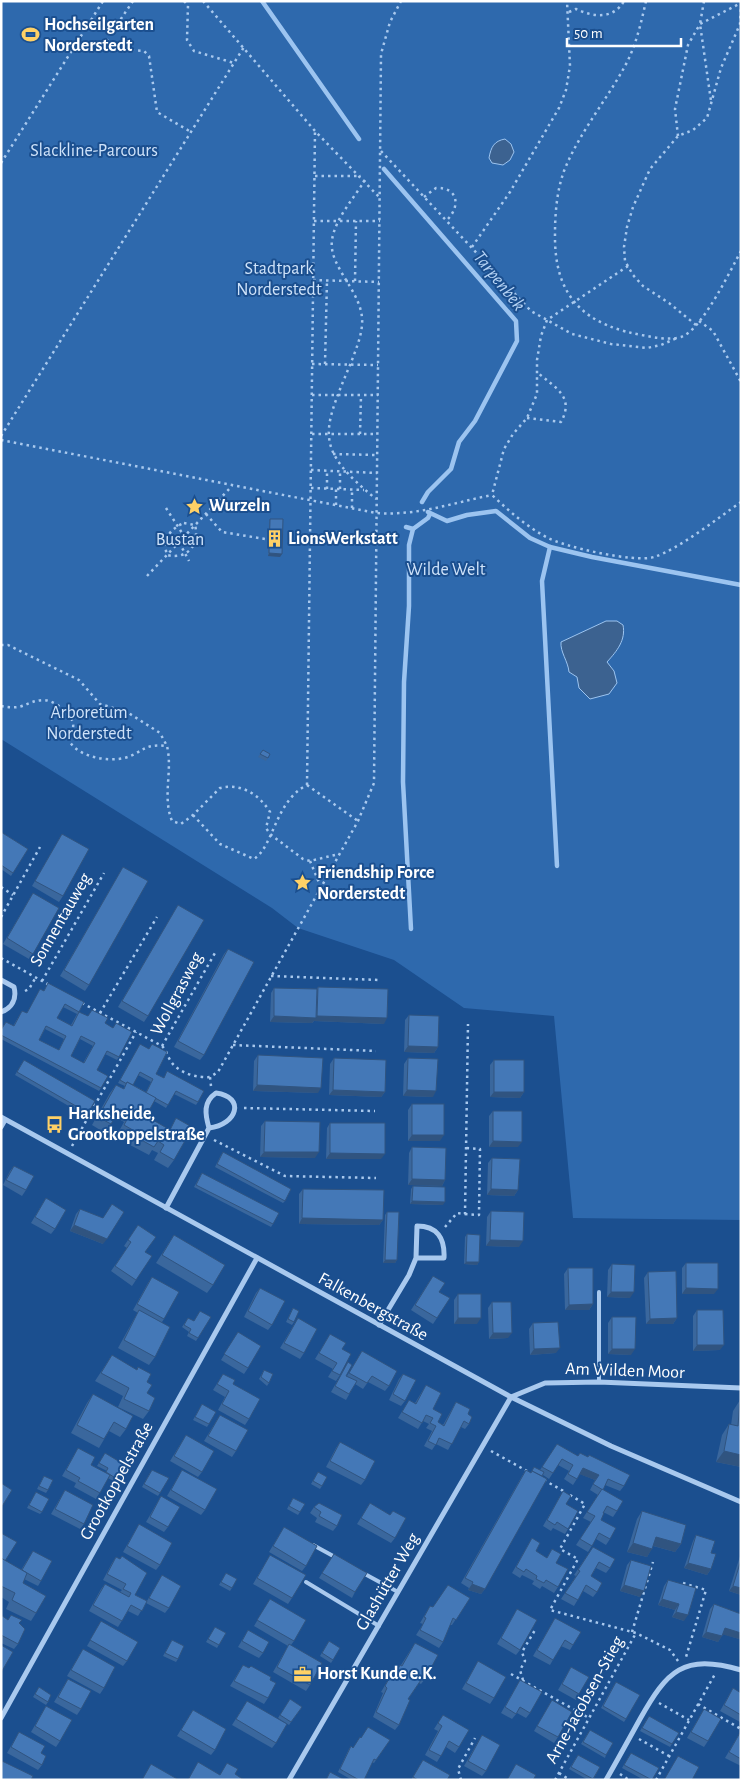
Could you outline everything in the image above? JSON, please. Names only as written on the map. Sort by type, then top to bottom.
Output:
[{"type":"street","points":[[1,980],[14,987],[16,994],[14,1002],[1,1012]]},
{"type":"street","points":[[166,1208],[209,1128],[206,1112],[211,1097],[216,1094],[223,1094],[230,1098],[234,1109],[231,1120],[217,1127],[209,1128]]},
{"type":"street","points":[[1,1127],[3,1118]]},
{"type":"street","name":"Falkenbergstraße","points":[[3,1118],[511,1398],[627,1454],[741,1502]]},
{"type":"street","points":[[379,1325],[416,1258],[417,1226],[427,1226],[439,1233],[444,1245],[444,1258],[416,1258]]},
{"type":"street","name":"Grootkoppelstraße","points":[[1,1718],[257,1258]]},
{"type":"street","name":"Am Wilden Moor","points":[[511,1398],[546,1383],[599,1382],[741,1388]]},
{"type":"street","name":"Glashütter Weg","points":[[289,1780],[511,1398]]},
{"type":"street","points":[[606,1780],[664,1681],[682,1668],[703,1663],[720,1664],[741,1670]]},
{"type":"lane","points":[[598,1292],[599,1382]]},
{"type":"lane","points":[[312,1544],[338,1559]]},
{"type":"lane","points":[[355,1568],[398,1592]]},
{"type":"lane","points":[[306,1582],[378,1626]]},
{"type":"path","points":[[1,163],[103,1]]},
{"type":"path","points":[[133,1],[106,41],[110,48],[144,51],[149,56],[157,112],[191,132]]},
{"type":"path","points":[[184,1],[188,5],[187,40],[194,51],[234,63]]},
{"type":"path","points":[[211,1097],[210,1077],[218,1072],[320,886],[358,821],[374,783],[382,54],[390,22],[400,1]]},
{"type":"path","points":[[472,247],[510,192],[559,108],[566,90],[570,66],[567,1]]},
{"type":"path","points":[[569,12],[576,9],[591,16],[607,15],[620,8],[624,1]]},
{"type":"path","points":[[646,1],[640,28],[626,64],[578,143],[564,171],[555,218],[554,245],[557,271],[563,287],[572,303],[587,315],[617,329],[659,338],[680,337]]},
{"type":"path","points":[[704,1],[700,24],[707,87],[711,100]]},
{"type":"path","points":[[204,2],[315,131],[365,180],[381,199]]},
{"type":"path","points":[[678,136],[675,109],[680,75],[688,45],[700,24],[741,3]]},
{"type":"path","points":[[696,325],[644,286],[633,275],[628,266],[624,247],[633,207],[650,169],[678,136],[693,130],[707,118],[711,100],[740,24],[741,7]]},
{"type":"path","points":[[1,436],[244,48]]},
{"type":"path","points":[[193,815],[220,844],[254,859],[261,855],[280,812],[307,785],[315,131]]},
{"type":"path","points":[[380,150],[531,311],[572,334],[622,346],[647,348],[662,345],[680,337],[699,321],[741,251]]},
{"type":"path","points":[[315,176],[360,176]]},
{"type":"path","points":[[365,180],[340,221],[332,242],[334,257],[356,295],[362,324],[350,364],[328,424],[333,454],[345,472],[376,499]]},
{"type":"path","points":[[424,197],[436,188],[447,189],[452,193],[456,203],[455,209],[446,220]]},
{"type":"path","points":[[314,221],[381,221]]},
{"type":"path","points":[[355,281],[356,221]]},
{"type":"path","points":[[492,495],[504,448],[527,418],[537,394],[536,372],[541,336],[547,320],[628,266]]},
{"type":"path","points":[[314,280],[380,282]]},
{"type":"path","points":[[325,364],[327,280]]},
{"type":"path","points":[[699,321],[713,331],[741,382]]},
{"type":"path","points":[[312,364],[378,365]]},
{"type":"path","points":[[527,418],[561,422],[567,406],[566,398],[536,372]]},
{"type":"path","points":[[312,395],[378,395]]},
{"type":"path","points":[[360,434],[361,395]]},
{"type":"path","points":[[312,434],[377,434]]},
{"type":"path","points":[[1,440],[376,513],[411,513],[492,495]]},
{"type":"path","points":[[333,454],[377,455]]},
{"type":"path","points":[[311,470],[376,473]]},
{"type":"path","points":[[326,489],[327,471]]},
{"type":"path","points":[[340,471],[340,489]]},
{"type":"path","points":[[147,576],[232,486]]},
{"type":"path","points":[[311,488],[365,490]]},
{"type":"path","points":[[336,489],[336,504]]},
{"type":"path","points":[[352,490],[352,508]]},
{"type":"path","points":[[492,495],[513,515],[548,538],[620,558],[653,557],[691,537],[741,502]]},
{"type":"path","points":[[166,508],[184,536],[196,539]]},
{"type":"path","points":[[206,514],[222,532],[266,539]]},
{"type":"path","points":[[167,554],[169,533],[178,526],[190,523],[195,525]]},
{"type":"path","points":[[167,554],[179,557],[190,551],[196,539],[195,525]]},
{"type":"path","points":[[167,539],[179,542],[189,562]]},
{"type":"path","points":[[1,645],[8,645],[79,680],[100,704],[127,712],[160,733],[167,746],[170,759],[167,809],[172,821],[181,824],[193,815],[220,788],[240,788],[256,794],[265,804],[270,812],[266,828],[270,834],[303,859],[310,861],[339,854]]},
{"type":"path","points":[[1,706],[20,708],[38,701],[52,702],[69,715],[73,723],[70,742],[73,747],[98,757],[124,758],[145,746],[167,746]]},
{"type":"path","points":[[307,785],[358,821]]},
{"type":"path","points":[[1,917],[40,848]]},
{"type":"path","points":[[310,861],[320,886]]},
{"type":"path","name":"Sonnentauweg","points":[[42,980],[104,873]]},
{"type":"path","points":[[1,887],[13,895]]},
{"type":"path","points":[[100,1012],[157,917]]},
{"type":"path","name":"Wollgrasweg","points":[[210,1077],[192,1076],[173,1064],[162,1046],[215,953]]},
{"type":"path","name":"Sonnentauweg","points":[[1,958],[58,990]]},
{"type":"path","points":[[271,976],[378,980]]},
{"type":"path","name":"Sonnentauweg","points":[[16,994],[29,989],[36,977]]},
{"type":"path","points":[[75,999],[162,1046]]},
{"type":"path","points":[[465,1214],[468,1024]]},
{"type":"path","points":[[67,1154],[136,1032]]},
{"type":"path","points":[[233,1045],[376,1051]]},
{"type":"path","points":[[234,1109],[375,1111]]},
{"type":"path","points":[[205,1136],[285,1176],[376,1178]]},
{"type":"path","points":[[439,1233],[457,1213],[479,1215],[480,1149],[466,1148]]},
{"type":"path","points":[[483,1447],[530,1473]]},
{"type":"path","points":[[540,1478],[585,1504],[560,1549],[578,1559],[550,1610],[636,1633],[670,1650],[682,1668]]},
{"type":"path","points":[[632,1632],[653,1562]]},
{"type":"path","points":[[682,1668],[706,1590],[683,1583]]},
{"type":"path","points":[[523,1680],[520,1670],[525,1661],[522,1652],[535,1630]]},
{"type":"path","name":"Arne-Jacobsen-Stieg","points":[[555,1780],[636,1633]]},
{"type":"path","points":[[656,1780],[720,1664]]},
{"type":"path","points":[[511,1674],[590,1718]]},
{"type":"path","points":[[652,1699],[689,1720]]},
{"type":"path","points":[[698,1704],[741,1728]]},
{"type":"path","points":[[632,1735],[669,1756]]},
{"type":"path","points":[[461,1780],[458,1768],[475,1738]]},
{"type":"path","points":[[558,1773],[570,1780]]},
{"type":"green space","name":"Stadtpark Norderstedt","points":[[1,1],[741,1],[741,1220],[573,1218],[554,1016],[464,1008],[394,960],[298,928],[272,908],[1,739]]},
{"type":"shaded area","points":[[505,139],[511,144],[514,152],[510,160],[503,165],[492,163],[489,158],[492,148],[498,141]]},
{"type":"shaded area","points":[[606,621],[617,621],[623,625],[624,630],[622,640],[607,662],[614,671],[617,683],[609,694],[590,699],[579,688],[577,677],[569,672],[561,642]]},
{"type":"building","points":[[270,519],[283,519],[282,554],[269,553]]},
{"type":"building","points":[[263,750],[270,754],[268,758],[260,754]]},
{"type":"building","points":[[1,832],[28,849],[13,873],[1,865]]},
{"type":"building","points":[[62,834],[89,849],[63,896],[35,881]]},
{"type":"building","points":[[123,867],[148,881],[89,985],[64,970]]},
{"type":"building","points":[[33,893],[59,908],[33,954],[7,938]]},
{"type":"building","points":[[178,905],[204,920],[148,1016],[122,1001]]},
{"type":"building","points":[[228,949],[254,962],[204,1055],[178,1041]]},
{"type":"building","points":[[48,983],[84,1002],[79,1012],[88,1016],[92,1010],[108,1018],[105,1023],[113,1028],[116,1023],[132,1032],[119,1057],[107,1051],[97,1070],[108,1076],[101,1088],[1,1035],[1,1030],[6,1022],[14,1026],[22,1011],[27,1013],[40,989],[44,991]],"holes":[[[65,1004],[79,1012],[72,1026],[57,1018]],[[46,1026],[66,1036],[59,1050],[39,1040]],[[81,1036],[95,1043],[84,1063],[71,1056]]]},
{"type":"building","points":[[318,987],[388,989],[387,1018],[317,1016]]},
{"type":"building","points":[[274,988],[317,989],[316,1018],[274,1016]]},
{"type":"building","points":[[409,1015],[439,1016],[438,1047],[408,1046]]},
{"type":"building","points":[[140,1044],[149,1049],[152,1044],[167,1052],[156,1074],[164,1078],[167,1071],[204,1091],[198,1102],[176,1091],[168,1105],[146,1093],[153,1079],[140,1072],[133,1085],[120,1080]]},
{"type":"building","points":[[258,1055],[323,1058],[321,1088],[257,1085]]},
{"type":"building","points":[[334,1058],[386,1060],[385,1092],[333,1090]]},
{"type":"building","points":[[408,1058],[438,1059],[436,1091],[407,1090]]},
{"type":"building","points":[[24,1060],[95,1101],[88,1113],[17,1072]]},
{"type":"building","points":[[494,1060],[524,1060],[524,1092],[494,1092]]},
{"type":"building","points":[[127,1082],[156,1098],[146,1116],[186,1139],[174,1160],[160,1152],[164,1145],[158,1141],[154,1147],[136,1137],[138,1133],[124,1125],[130,1114],[120,1109],[111,1124],[98,1117],[116,1085],[124,1089]]},
{"type":"building","points":[[412,1104],[444,1104],[444,1135],[412,1135]]},
{"type":"building","points":[[493,1111],[522,1111],[522,1142],[493,1141]]},
{"type":"building","points":[[176,1118],[192,1127],[186,1138],[170,1130]]},
{"type":"building","points":[[265,1121],[320,1122],[319,1152],[264,1152]]},
{"type":"building","points":[[330,1123],[385,1123],[385,1154],[330,1153]]},
{"type":"building","points":[[412,1147],[446,1148],[445,1180],[412,1179]]},
{"type":"building","points":[[223,1152],[291,1189],[285,1201],[217,1164]]},
{"type":"building","points":[[492,1158],[520,1159],[518,1190],[491,1189]]},
{"type":"building","points":[[14,1166],[34,1176],[26,1190],[6,1180]]},
{"type":"building","points":[[202,1173],[279,1213],[273,1224],[196,1185]]},
{"type":"building","points":[[413,1186],[445,1187],[445,1202],[412,1201]]},
{"type":"building","points":[[303,1189],[384,1190],[383,1220],[302,1218]]},
{"type":"building","points":[[46,1198],[66,1210],[55,1229],[35,1217]]},
{"type":"building","points":[[112,1204],[124,1212],[107,1239],[74,1225],[80,1209],[103,1218]]},
{"type":"building","points":[[491,1211],[524,1212],[523,1241],[490,1240]]},
{"type":"building","points":[[387,1212],[399,1212],[397,1260],[385,1260]]},
{"type":"building","points":[[138,1225],[156,1237],[145,1252],[152,1256],[136,1280],[115,1266],[131,1242],[128,1240]]},
{"type":"building","points":[[467,1234],[480,1235],[479,1262],[466,1262]]},
{"type":"building","points":[[174,1235],[225,1265],[213,1285],[162,1255]]},
{"type":"building","points":[[686,1263],[718,1263],[718,1289],[686,1288]]},
{"type":"building","points":[[612,1264],[635,1265],[634,1292],[611,1292]]},
{"type":"building","points":[[568,1268],[593,1268],[593,1304],[569,1305]]},
{"type":"building","points":[[676,1271],[677,1318],[650,1319],[648,1272]]},
{"type":"building","points":[[433,1276],[445,1283],[439,1292],[450,1298],[437,1318],[415,1305]]},
{"type":"building","points":[[152,1277],[179,1292],[164,1319],[137,1304]]},
{"type":"building","points":[[260,1288],[285,1301],[272,1325],[248,1311]]},
{"type":"building","points":[[458,1294],[481,1294],[481,1318],[458,1318]]},
{"type":"building","points":[[492,1302],[511,1302],[512,1333],[493,1333]]},
{"type":"building","points":[[293,1308],[299,1311],[294,1322],[288,1319]]},
{"type":"building","points":[[139,1310],[170,1327],[155,1357],[124,1340]]},
{"type":"building","points":[[697,1310],[723,1310],[724,1345],[697,1345]]},
{"type":"building","points":[[200,1311],[211,1317],[198,1338],[189,1333],[191,1329],[184,1325],[188,1318],[194,1321]]},
{"type":"building","points":[[612,1317],[636,1317],[635,1349],[612,1349]]},
{"type":"building","points":[[298,1318],[317,1329],[304,1353],[284,1343]]},
{"type":"building","points":[[558,1322],[560,1348],[534,1349],[533,1323]]},
{"type":"building","points":[[238,1332],[261,1346],[248,1368],[224,1354]]},
{"type":"building","points":[[330,1334],[346,1343],[342,1349],[351,1354],[340,1375],[332,1371],[337,1363],[319,1353]]},
{"type":"building","points":[[362,1351],[397,1371],[389,1386],[372,1376],[367,1383],[349,1373]]},
{"type":"building","points":[[112,1355],[137,1370],[138,1367],[151,1374],[147,1382],[152,1385],[147,1393],[155,1398],[149,1411],[124,1399],[129,1388],[101,1373]]},
{"type":"building","points":[[348,1362],[352,1365],[346,1376],[357,1381],[349,1394],[335,1386]]},
{"type":"building","points":[[264,1370],[273,1374],[269,1383],[261,1377]]},
{"type":"building","points":[[223,1374],[235,1380],[233,1384],[260,1399],[249,1419],[222,1404],[229,1391],[217,1384]]},
{"type":"building","points":[[403,1374],[416,1380],[405,1401],[393,1394]]},
{"type":"building","points":[[426,1385],[441,1393],[433,1409],[442,1414],[438,1422],[444,1426],[456,1402],[470,1409],[468,1414],[472,1417],[469,1424],[464,1421],[452,1444],[439,1438],[436,1445],[428,1441],[436,1426],[430,1423],[433,1418],[426,1415],[422,1423],[402,1412],[409,1400],[416,1404]]},
{"type":"building","points":[[93,1394],[133,1416],[126,1429],[114,1422],[104,1439],[77,1425]]},
{"type":"building","points":[[740,1400],[741,1455],[724,1451],[729,1424],[738,1426]]},
{"type":"building","points":[[202,1404],[216,1412],[209,1424],[195,1417]]},
{"type":"building","points":[[220,1415],[248,1430],[236,1451],[208,1436]]},
{"type":"building","points":[[186,1435],[214,1451],[202,1472],[174,1456]]},
{"type":"building","points":[[340,1442],[375,1461],[365,1480],[330,1461]]},
{"type":"building","points":[[557,1444],[578,1456],[580,1453],[588,1457],[589,1455],[630,1475],[624,1486],[608,1479],[603,1490],[593,1484],[599,1475],[583,1468],[577,1479],[568,1474],[573,1465],[562,1459],[553,1473],[542,1467]]},
{"type":"building","points":[[78,1448],[95,1457],[91,1465],[110,1475],[100,1493],[78,1481],[80,1478],[66,1470]]},
{"type":"building","points":[[105,1453],[125,1465],[117,1479],[106,1472],[108,1468],[99,1463]]},
{"type":"building","points":[[534,1467],[544,1472],[542,1476],[532,1471]]},
{"type":"building","points":[[152,1470],[169,1478],[160,1493],[144,1484]]},
{"type":"building","points":[[182,1470],[217,1489],[205,1510],[171,1490]]},
{"type":"building","points":[[526,1470],[547,1479],[485,1589],[472,1584],[473,1582],[465,1578]]},
{"type":"building","points":[[318,1472],[327,1477],[322,1486],[313,1481]]},
{"type":"building","points":[[44,1476],[53,1480],[48,1490],[39,1486]]},
{"type":"building","points":[[1,1483],[12,1490],[1,1508]]},
{"type":"building","points":[[602,1489],[623,1501],[617,1511],[607,1506],[603,1513],[601,1520],[616,1528],[610,1539],[599,1533],[592,1546],[580,1539],[595,1516],[587,1512]]},
{"type":"building","points":[[65,1490],[93,1505],[84,1524],[55,1509]]},
{"type":"building","points":[[563,1491],[571,1496],[566,1504],[578,1511],[568,1529],[557,1522],[555,1525],[547,1520]]},
{"type":"building","points":[[36,1492],[49,1499],[42,1512],[29,1505]]},
{"type":"building","points":[[161,1496],[180,1507],[168,1527],[150,1517]]},
{"type":"building","points":[[293,1498],[305,1504],[300,1512],[289,1506]]},
{"type":"building","points":[[319,1503],[342,1515],[337,1526],[319,1516],[321,1512],[314,1507]]},
{"type":"building","points":[[370,1503],[390,1515],[393,1511],[406,1518],[395,1538],[361,1518]]},
{"type":"building","points":[[642,1511],[686,1525],[681,1544],[656,1537],[652,1549],[633,1543]]},
{"type":"building","points":[[139,1524],[172,1543],[160,1565],[127,1546]]},
{"type":"building","points":[[284,1527],[317,1546],[306,1566],[273,1546]]},
{"type":"building","points":[[1,1533],[17,1542],[5,1561],[1,1558]]},
{"type":"building","points":[[696,1535],[715,1541],[711,1553],[716,1554],[711,1569],[688,1563]]},
{"type":"building","points":[[532,1538],[540,1543],[536,1551],[547,1558],[552,1549],[561,1554],[556,1563],[568,1569],[558,1587],[546,1580],[544,1583],[536,1579],[537,1576],[526,1569],[524,1572],[516,1567]]},
{"type":"building","points":[[593,1547],[615,1559],[610,1568],[599,1562],[591,1576],[602,1583],[597,1592],[586,1585],[578,1600],[565,1593]]},
{"type":"building","points":[[33,1551],[52,1561],[41,1581],[22,1570]]},
{"type":"building","points":[[334,1554],[367,1573],[355,1592],[322,1573]]},
{"type":"building","points":[[270,1555],[306,1575],[292,1598],[257,1578]]},
{"type":"building","points":[[122,1556],[147,1573],[135,1595],[147,1601],[142,1611],[131,1605],[122,1621],[93,1605],[105,1584],[129,1597],[131,1593],[123,1589],[126,1584],[107,1574],[116,1557],[120,1559]]},
{"type":"building","points":[[1,1558],[27,1573],[23,1583],[46,1596],[36,1613],[12,1600],[15,1593],[1,1586]]},
{"type":"building","points":[[631,1560],[651,1566],[644,1591],[624,1585]]},
{"type":"building","points":[[741,1560],[741,1588],[733,1586]]},
{"type":"building","points":[[226,1573],[237,1579],[232,1588],[221,1582]]},
{"type":"building","points":[[162,1575],[181,1586],[169,1608],[149,1598]]},
{"type":"building","points":[[668,1580],[696,1588],[688,1615],[676,1612],[679,1604],[662,1599]]},
{"type":"building","points":[[448,1585],[470,1598],[456,1620],[453,1618],[443,1642],[420,1630],[430,1606],[433,1607]]},
{"type":"building","points":[[270,1599],[306,1620],[294,1641],[257,1620]]},
{"type":"building","points":[[714,1604],[741,1614],[741,1633],[725,1628],[722,1636],[706,1632]]},
{"type":"building","points":[[517,1609],[537,1620],[520,1650],[501,1638]]},
{"type":"building","points":[[1,1615],[8,1620],[11,1615],[22,1620],[19,1623],[25,1629],[18,1644],[1,1635]]},
{"type":"building","points":[[555,1618],[581,1632],[573,1645],[565,1640],[553,1660],[537,1650]]},
{"type":"building","points":[[101,1621],[138,1642],[127,1661],[90,1640]]},
{"type":"building","points":[[215,1627],[226,1633],[219,1645],[208,1639]]},
{"type":"building","points":[[248,1630],[269,1642],[263,1653],[242,1641]]},
{"type":"building","points":[[172,1640],[184,1646],[178,1659],[165,1653]]},
{"type":"building","points":[[329,1641],[340,1648],[333,1660],[322,1653]]},
{"type":"building","points":[[415,1643],[438,1655],[425,1679],[423,1677],[408,1699],[410,1700],[399,1725],[376,1712],[391,1675],[394,1676],[400,1665],[402,1666]]},
{"type":"building","points":[[289,1644],[322,1663],[310,1685],[277,1667]]},
{"type":"building","points":[[1,1645],[13,1652],[2,1671],[1,1670]]},
{"type":"building","points":[[83,1649],[115,1667],[104,1688],[71,1670]]},
{"type":"building","points":[[478,1661],[506,1677],[494,1698],[466,1683]]},
{"type":"building","points":[[243,1665],[249,1668],[251,1666],[271,1677],[270,1680],[276,1683],[268,1698],[234,1681]]},
{"type":"building","points":[[571,1667],[589,1677],[579,1694],[562,1684]]},
{"type":"building","points":[[68,1679],[91,1691],[81,1709],[58,1697]]},
{"type":"building","points":[[520,1680],[542,1692],[530,1713],[520,1707],[516,1714],[505,1707]]},
{"type":"building","points":[[616,1682],[640,1695],[626,1719],[603,1706]]},
{"type":"building","points":[[39,1687],[51,1695],[48,1702],[35,1694]]},
{"type":"building","points":[[733,1688],[741,1693],[741,1715],[724,1705]]},
{"type":"building","points":[[290,1699],[302,1707],[291,1722],[280,1715]]},
{"type":"building","points":[[552,1700],[572,1712],[558,1737],[537,1726]]},
{"type":"building","points":[[247,1701],[287,1724],[276,1743],[236,1719]]},
{"type":"building","points":[[46,1706],[72,1720],[60,1741],[35,1726]]},
{"type":"building","points":[[704,1709],[721,1719],[708,1741],[691,1732]]},
{"type":"building","points":[[193,1710],[226,1729],[215,1750],[181,1730]]},
{"type":"building","points":[[443,1715],[469,1730],[459,1747],[449,1741],[441,1756],[429,1750],[442,1726],[438,1723]]},
{"type":"building","points":[[649,1716],[679,1733],[672,1744],[642,1728]]},
{"type":"building","points":[[368,1727],[390,1740],[376,1760],[374,1759],[364,1780],[359,1780],[340,1769],[351,1746],[353,1748]]},
{"type":"building","points":[[590,1730],[613,1743],[606,1755],[583,1742]]},
{"type":"building","points":[[741,1731],[741,1759],[729,1752]]},
{"type":"building","points":[[19,1732],[45,1746],[41,1753],[46,1756],[42,1765],[11,1747]]},
{"type":"building","points":[[482,1735],[500,1745],[486,1771],[468,1761]]},
{"type":"building","points":[[631,1753],[659,1768],[652,1780],[624,1765]]},
{"type":"building","points":[[578,1755],[600,1767],[593,1779],[571,1767]]},
{"type":"building","points":[[678,1756],[699,1767],[692,1780],[664,1780]]},
{"type":"building","points":[[423,1760],[450,1775],[447,1780],[418,1780],[413,1777]]},
{"type":"building","points":[[2,1761],[33,1776],[31,1780],[1,1780]]},
{"type":"building","points":[[198,1762],[220,1775],[227,1763],[238,1769],[235,1774],[244,1780],[188,1780]]},
{"type":"building","points":[[151,1764],[179,1780],[142,1780]]},
{"type":"building","points":[[516,1764],[536,1775],[533,1780],[507,1780]]},
{"type":"building","points":[[330,1772],[345,1780],[326,1780]]},
{"type":"waterway","name":"Tarpenbek","points":[[262,1],[359,139]]},
{"type":"waterway","name":"Tarpenbek","points":[[384,169],[516,321],[517,341],[475,421],[459,442],[451,469],[428,492],[422,502]]},
{"type":"waterway","name":"Tarpenbek","points":[[428,512],[447,521],[467,515],[496,511],[530,538],[550,547],[592,557],[741,585]]},
{"type":"waterway","points":[[413,529],[428,518],[430,514]]},
{"type":"waterway","points":[[406,527],[413,529],[409,545],[409,606],[404,682],[403,782],[411,929]]},
{"type":"waterway","points":[[550,547],[542,581],[557,866]]},
{"type":"place","name":"Hochseilgarten Norderstedt","points":[[30,35]]},
{"type":"place","name":"Wurzeln","points":[[195,506]]},
{"type":"place","name":"LionsWerkstatt","points":[[274,539]]},
{"type":"place","name":"Friendship Force Norderstedt","points":[[303,883]]},
{"type":"place","name":"Harksheide, Grootkoppelstraße","points":[[54,1124]]},
{"type":"place","name":"Horst Kunde e.K.","points":[[303,1674]]},
{"type":"park label","name":"Slackline-Parcours","points":[[94,151]]},
{"type":"park label","name":"Bustan","points":[[180,540]]},
{"type":"park label","name":"Wilde Welt","points":[[446,570]]},
{"type":"park label","name":"Arboretum Norderstedt","points":[[89,723]]}]
